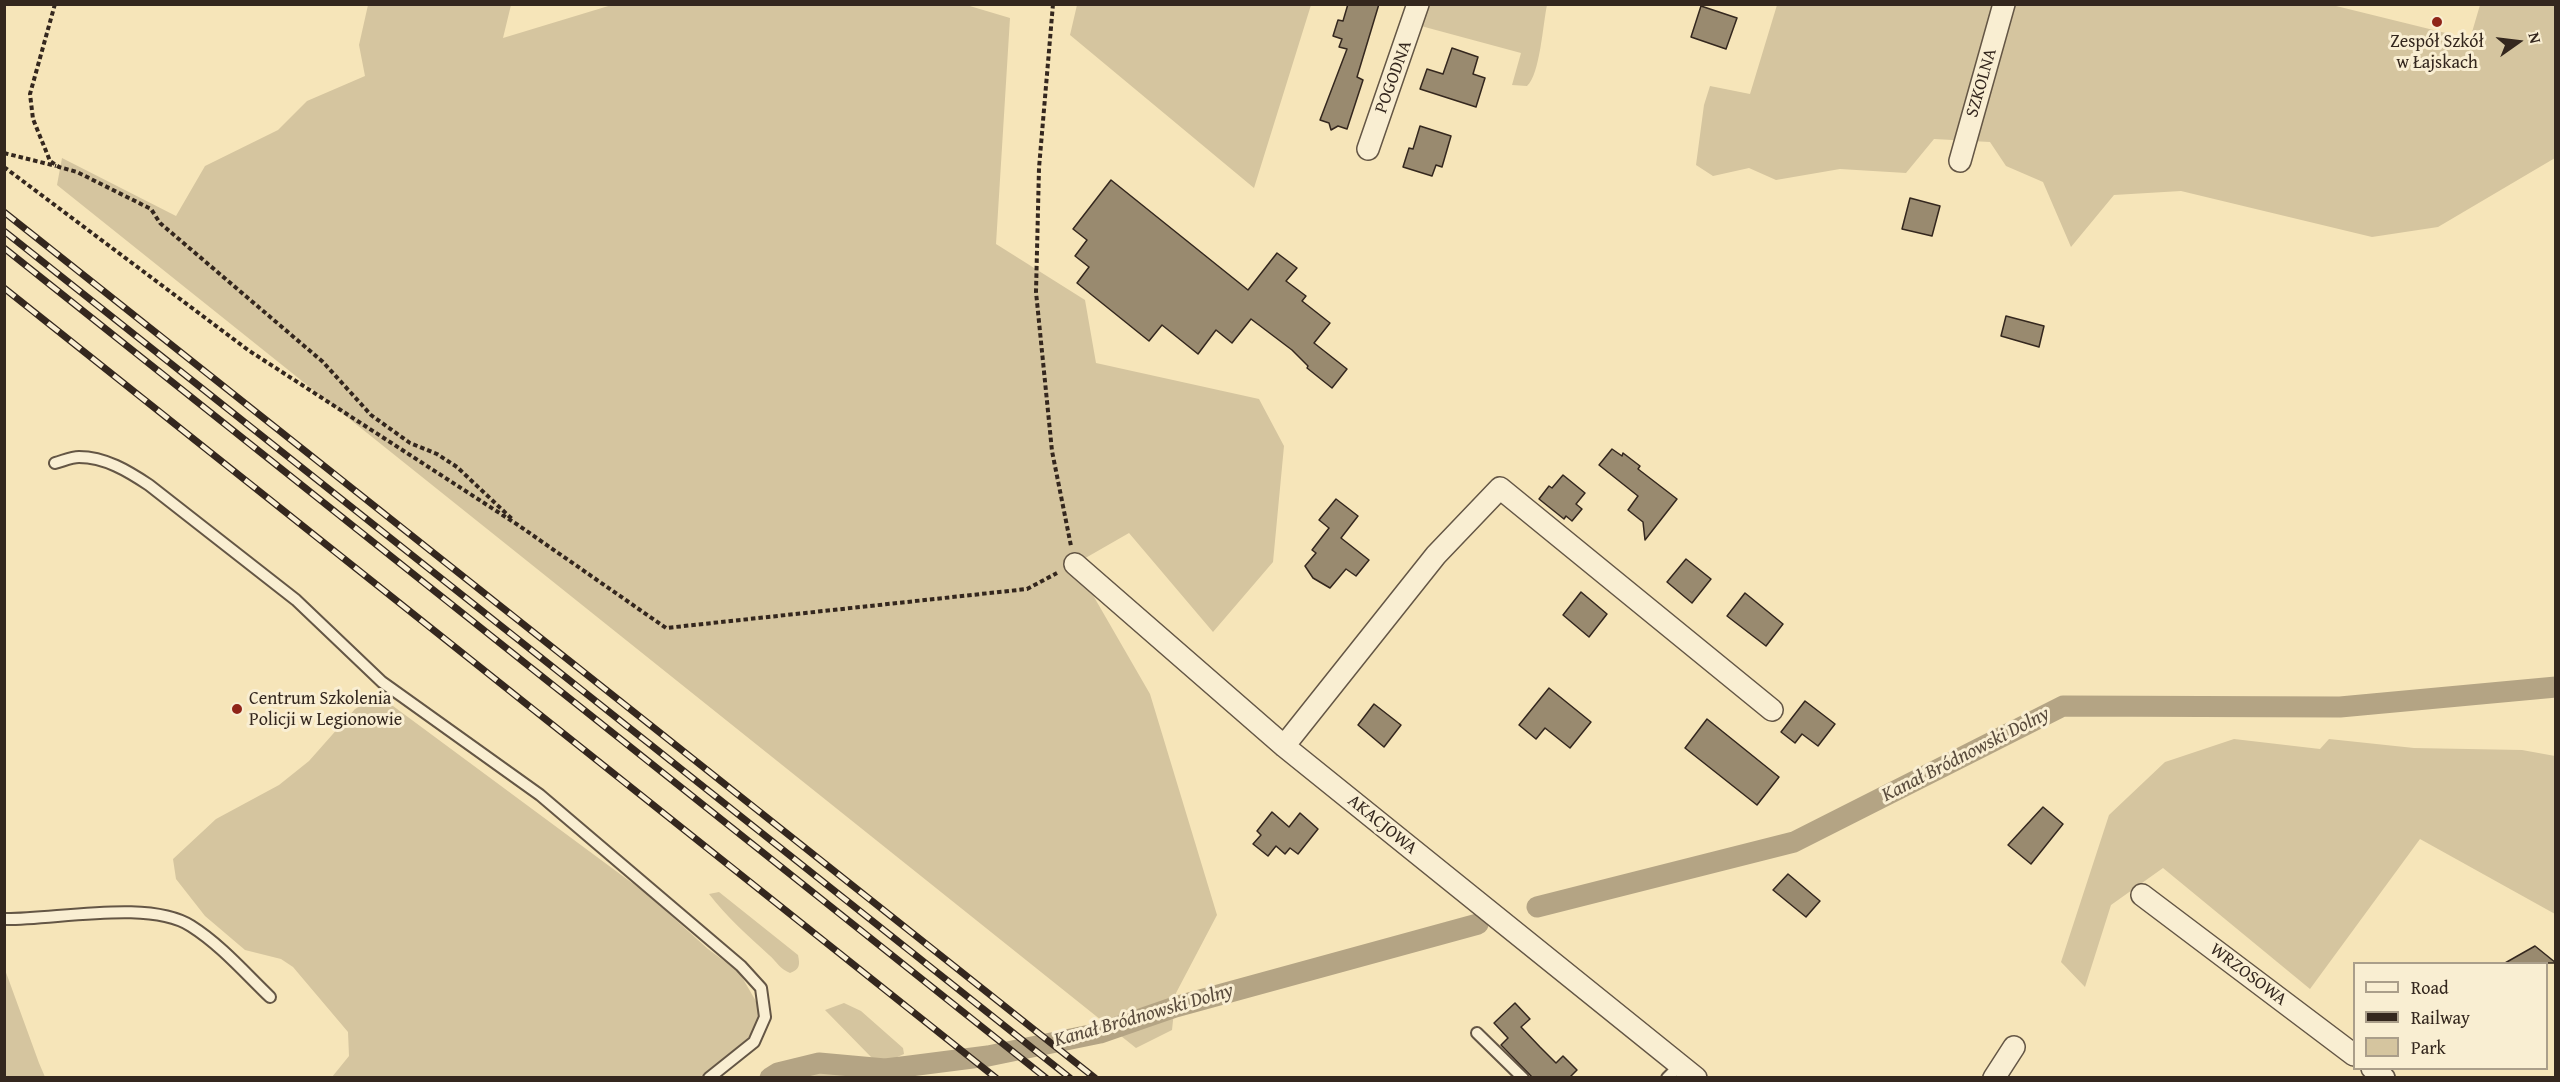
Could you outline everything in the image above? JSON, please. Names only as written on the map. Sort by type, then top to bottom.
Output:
[{"type":"street","name":"POGODNA","points":[[1368,149],[1418,4]]},
{"type":"street","name":"SZKOLNA","points":[[1960,161],[2004,4]]},
{"type":"street","points":[[1284,747],[1436,555],[1500,488],[1772,710]]},
{"type":"street","name":"AKACJOWA","points":[[1075,564],[1284,747],[1681,1073]]},
{"type":"street","name":"WRZOSOWA","points":[[2142,895],[2353,1053]]},
{"type":"street","points":[[1994,1077],[2014,1047]]},
{"type":"lane","points":[[56,463],[77,457],[97,460],[123,468],[149,485],[296,600],[382,682],[540,795],[741,966],[761,988],[765,1017],[754,1042],[709,1077]]},
{"type":"lane","points":[[4,919],[92,913],[152,914],[171,919],[189,925],[211,940],[270,997]]},
{"type":"lane","points":[[1477,1033],[1523,1077]]},
{"type":"path","points":[[56,4],[30,94],[33,119],[50,160],[59,167]]},
{"type":"path","points":[[4,167],[248,350],[518,525],[666,628],[1027,589],[1075,564],[1052,451],[1036,292],[1039,168],[1053,4]]},
{"type":"path","points":[[4,153],[77,172],[151,209],[160,223],[323,362],[371,415],[410,443],[437,454],[457,467],[518,525]]},
{"type":"green space","points":[[615,4],[963,4],[1010,18],[996,244],[1085,300],[1096,363],[1259,399],[1284,446],[1273,562],[1213,632],[1129,533],[1075,564],[1150,694],[1217,915],[1176,993],[1172,1030],[1136,1048],[57,185],[62,158],[176,216],[205,166],[278,130],[307,101],[365,76],[359,45],[368,5],[511,5],[503,38]]},
{"type":"green space","points":[[2328,4],[2470,39],[2480,5],[2555,5],[2555,158],[2438,227],[2372,237],[2181,191],[2114,195],[2071,247],[2043,182],[2006,166],[1990,142],[1934,139],[1906,173],[1840,169],[1776,180],[1749,168],[1713,176],[1696,165],[1704,105],[1710,86],[1750,94],[1777,5]]},
{"type":"green space","points":[[1077,5],[1311,5],[1254,188],[1070,35]]},
{"type":"green space","points":[[1427,5],[1547,5],[1538,60],[1527,86],[1512,85],[1521,53],[1421,26]]},
{"type":"green space","points":[[373,699],[393,706],[647,894],[708,949],[739,972],[757,1003],[759,1021],[755,1034],[700,1077],[332,1077],[349,1056],[348,1032],[293,967],[281,959],[245,950],[205,916],[176,879],[173,859],[216,819],[279,785],[309,761],[355,709]]},
{"type":"green space","points":[[2234,739],[2320,749],[2329,739],[2414,748],[2522,750],[2555,756],[2555,914],[2420,839],[2310,989],[2163,868],[2111,905],[2085,987],[2061,962],[2109,815],[2165,762]]},
{"type":"green space","points":[[719,892],[798,955],[799,964],[796,970],[790,973],[784,969],[730,918],[709,894]]},
{"type":"green space","points":[[4,967],[39,1063],[45,1077],[5,1077]]},
{"type":"green space","points":[[844,1003],[861,1011],[903,1048],[904,1054],[888,1061],[873,1059],[825,1010]]},
{"type":"green space","points":[[834,1071],[879,1077],[794,1077],[811,1072]]},
{"type":"building","points":[[1348,4],[1379,4],[1357,77],[1363,80],[1347,129],[1338,126],[1331,130],[1329,123],[1320,120],[1347,49],[1339,47],[1342,39],[1333,36],[1338,20],[1343,21]]},
{"type":"building","points":[[1701,6],[1737,18],[1726,49],[1691,37]]},
{"type":"building","points":[[1452,48],[1478,57],[1473,74],[1485,78],[1476,107],[1420,89],[1427,69],[1443,74]]},
{"type":"building","points":[[1420,126],[1451,136],[1442,167],[1436,165],[1432,176],[1403,167],[1409,148],[1413,149]]},
{"type":"building","points":[[1111,180],[1248,290],[1277,253],[1297,268],[1286,281],[1306,296],[1302,301],[1330,323],[1314,343],[1347,369],[1332,388],[1307,368],[1308,366],[1292,350],[1251,319],[1232,343],[1216,330],[1198,354],[1162,325],[1149,341],[1077,283],[1089,267],[1075,256],[1087,240],[1073,229]]},
{"type":"building","points":[[1910,198],[1940,206],[1932,236],[1902,229]]},
{"type":"building","points":[[2006,316],[2044,326],[2039,347],[2001,336]]},
{"type":"building","points":[[1612,449],[1622,456],[1623,453],[1640,466],[1638,469],[1677,499],[1645,540],[1643,522],[1628,510],[1638,496],[1599,465]]},
{"type":"building","points":[[1563,475],[1585,493],[1576,504],[1582,509],[1572,521],[1566,516],[1564,519],[1539,499],[1549,486],[1552,488]]},
{"type":"building","points":[[1336,499],[1358,516],[1341,538],[1369,560],[1356,576],[1346,569],[1330,588],[1313,578],[1305,566],[1316,553],[1312,550],[1329,528],[1319,520]]},
{"type":"building","points":[[1686,559],[1711,579],[1692,603],[1667,582]]},
{"type":"building","points":[[1581,592],[1607,614],[1589,637],[1563,615]]},
{"type":"building","points":[[1745,593],[1783,624],[1766,646],[1727,616]]},
{"type":"building","points":[[1549,688],[1591,722],[1570,748],[1545,728],[1536,739],[1519,725]]},
{"type":"building","points":[[1805,701],[1835,724],[1818,746],[1802,734],[1795,743],[1781,732]]},
{"type":"building","points":[[1374,704],[1401,725],[1384,747],[1358,725]]},
{"type":"building","points":[[1707,719],[1779,777],[1757,805],[1685,748]]},
{"type":"building","points":[[2043,807],[2063,824],[2031,864],[2008,845]]},
{"type":"building","points":[[1272,812],[1289,827],[1300,813],[1318,829],[1298,854],[1290,848],[1285,854],[1276,846],[1268,856],[1253,844],[1261,835],[1257,831]]},
{"type":"building","points":[[1788,874],[1820,901],[1806,917],[1773,890]]},
{"type":"building","points":[[2535,946],[2556,963],[2548,962],[2507,962]]},
{"type":"building","points":[[1515,1003],[1530,1019],[1521,1027],[1556,1063],[1563,1056],[1577,1070],[1570,1077],[1532,1077],[1501,1045],[1508,1038],[1494,1023]]},
{"type":"waterway","name":"Kanał Bródnowski Dolny","points":[[1537,907],[1794,842],[2063,706],[2340,707],[2556,687]]},
{"type":"waterway","name":"Kanał Bródnowski Dolny","points":[[770,1078],[778,1073],[819,1063],[885,1069],[988,1056],[1100,1033],[1175,1007],[1478,924]]},
{"type":"railway","points":[[4,212],[1095,1078]]},
{"type":"railway","points":[[4,231],[1070,1078]]},
{"type":"railway","points":[[4,248],[1046,1078]]},
{"type":"railway","points":[[4,288],[996,1078]]},
{"type":"place","name":"Zespół Szkół w Łajskach","points":[[2437,22]]},
{"type":"place","name":"Centrum Szkolenia Policji w Legionowie","points":[[237,709]]}]
